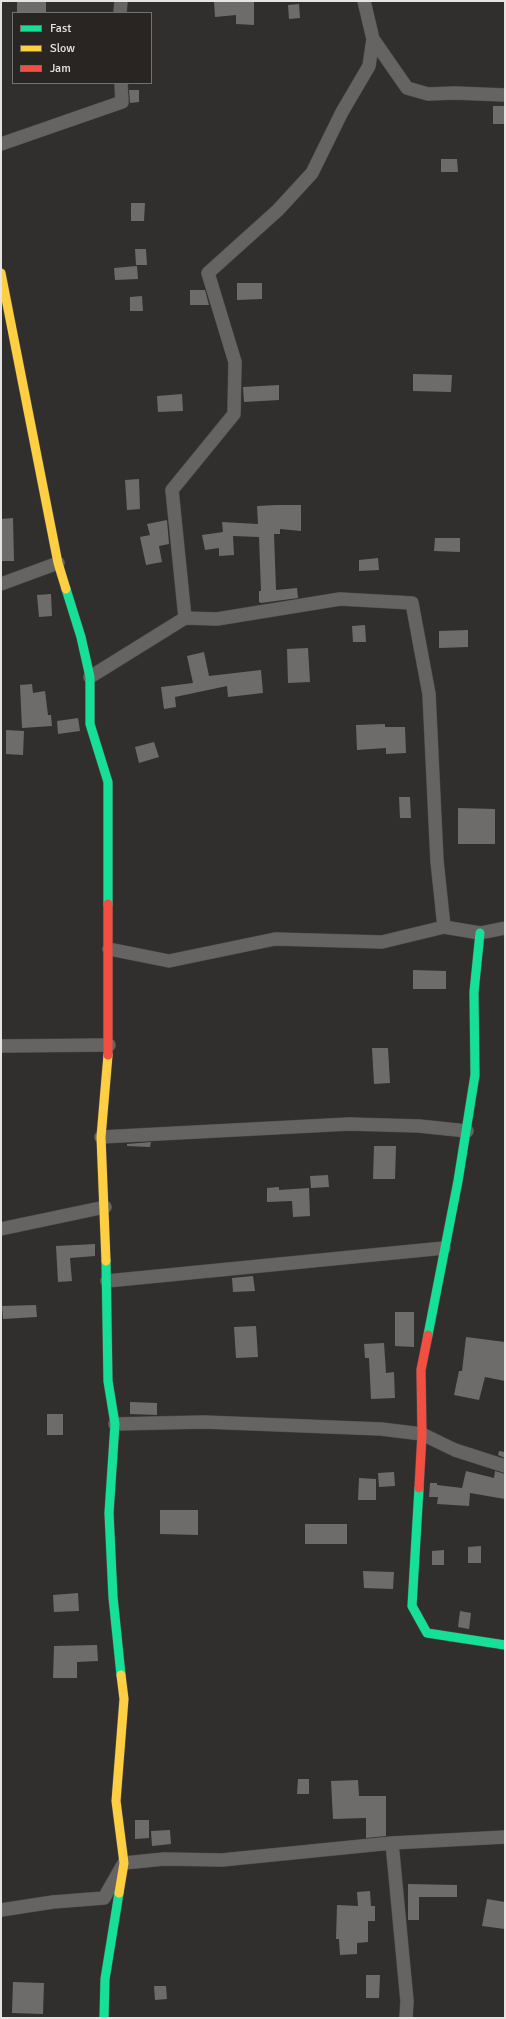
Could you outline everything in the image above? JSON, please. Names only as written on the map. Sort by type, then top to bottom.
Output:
[{"type":"street","points":[[120,12],[121,1]]},
{"type":"street","points":[[185,618],[172,490],[234,414],[235,362],[208,273],[278,210],[312,173],[342,112],[369,66],[373,40],[364,1]]},
{"type":"street","points":[[373,40],[407,88],[428,94],[505,95]]},
{"type":"street","points":[[1,144],[122,102],[121,84]]},
{"type":"street","points":[[1,272],[27,398],[58,563],[81,637],[90,677],[90,724],[108,782],[109,1045],[101,1137],[105,1207],[108,1381],[114,1424],[109,1512],[113,1597],[124,1699],[116,1801],[124,1862],[105,1979],[104,2018]]},
{"type":"street","points":[[1,584],[58,563]]},
{"type":"street","points":[[90,677],[185,618],[217,619],[340,599],[412,603],[429,694],[437,861],[444,927]]},
{"type":"street","points":[[109,949],[169,961],[275,939],[382,942],[444,927],[480,933],[505,928]]},
{"type":"street","points":[[480,933],[474,992],[475,1075],[467,1130],[421,1370],[422,1434],[412,1606],[427,1633],[505,1645]]},
{"type":"street","points":[[1,1046],[109,1045]]},
{"type":"street","points":[[101,1137],[349,1124],[419,1126],[467,1130]]},
{"type":"street","points":[[1,1229],[105,1207]]},
{"type":"street","points":[[107,1281],[444,1248]]},
{"type":"street","points":[[114,1424],[204,1422],[381,1429],[422,1434],[455,1450],[505,1466]]},
{"type":"street","points":[[124,1862],[164,1859],[222,1860],[392,1843],[505,1836]]},
{"type":"street","points":[[392,1843],[407,2001],[406,2018]]},
{"type":"street","points":[[2,1913],[53,1902],[104,1898],[124,1862]]},
{"type":"building","points":[[17,1],[46,1],[46,12],[17,12]]},
{"type":"building","points":[[214,1],[254,1],[254,25],[236,24],[236,15],[215,17]]},
{"type":"building","points":[[299,4],[300,18],[289,19],[288,5]]},
{"type":"building","points":[[129,90],[139,90],[139,102],[130,103]]},
{"type":"building","points":[[493,106],[505,106],[505,124],[493,124]]},
{"type":"building","points":[[441,159],[457,159],[458,172],[441,172]]},
{"type":"building","points":[[131,203],[145,203],[144,221],[131,221]]},
{"type":"building","points":[[135,249],[146,249],[147,265],[136,265]]},
{"type":"building","points":[[137,266],[138,279],[115,280],[114,268]]},
{"type":"building","points":[[237,283],[262,283],[262,299],[237,300]]},
{"type":"building","points":[[190,290],[205,290],[209,305],[190,305]]},
{"type":"building","points":[[142,296],[143,311],[130,311],[130,297]]},
{"type":"building","points":[[413,374],[452,375],[451,392],[413,391]]},
{"type":"building","points":[[279,385],[279,400],[244,402],[243,387]]},
{"type":"building","points":[[182,394],[183,411],[158,412],[157,396]]},
{"type":"building","points":[[139,479],[140,509],[127,510],[125,480]]},
{"type":"building","points":[[301,505],[301,531],[280,529],[280,534],[274,534],[276,590],[297,588],[298,598],[261,603],[259,602],[259,591],[261,591],[259,537],[233,536],[234,555],[219,556],[219,548],[205,550],[202,535],[223,532],[222,522],[258,524],[257,506]]},
{"type":"building","points":[[13,518],[14,561],[1,561],[1,519]]},
{"type":"building","points":[[167,520],[169,544],[159,546],[162,562],[146,565],[140,537],[150,535],[147,524]]},
{"type":"building","points":[[435,538],[460,538],[460,552],[434,551]]},
{"type":"building","points":[[378,558],[379,570],[359,571],[359,560]]},
{"type":"building","points":[[51,594],[52,616],[39,617],[37,595]]},
{"type":"building","points":[[365,625],[366,642],[353,642],[352,626]]},
{"type":"building","points":[[468,630],[468,647],[439,648],[439,631]]},
{"type":"building","points":[[308,648],[310,682],[288,683],[287,649]]},
{"type":"building","points":[[204,652],[209,676],[261,670],[263,693],[228,697],[227,686],[175,697],[176,707],[164,709],[161,687],[193,683],[187,656]]},
{"type":"building","points":[[32,684],[33,693],[45,691],[48,715],[51,715],[52,726],[22,728],[20,685]]},
{"type":"building","points":[[78,718],[80,731],[58,734],[57,721]]},
{"type":"building","points":[[385,724],[385,727],[405,727],[406,753],[386,754],[386,748],[357,750],[356,725]]},
{"type":"building","points":[[6,730],[24,731],[23,755],[6,754]]},
{"type":"building","points":[[154,742],[159,757],[139,763],[135,747]]},
{"type":"building","points":[[399,797],[410,797],[411,818],[400,818]]},
{"type":"building","points":[[458,808],[495,809],[495,844],[458,844]]},
{"type":"building","points":[[413,970],[446,971],[446,989],[413,989]]},
{"type":"building","points":[[372,1048],[388,1048],[390,1083],[374,1084]]},
{"type":"building","points":[[151,1142],[150,1147],[127,1146],[127,1144]]},
{"type":"building","points":[[374,1146],[396,1146],[395,1179],[373,1179]]},
{"type":"building","points":[[328,1175],[329,1187],[311,1188],[310,1176]]},
{"type":"building","points":[[279,1187],[279,1190],[309,1188],[310,1216],[293,1217],[292,1201],[267,1202],[267,1188]]},
{"type":"building","points":[[95,1244],[95,1256],[70,1258],[72,1281],[58,1282],[56,1246]]},
{"type":"building","points":[[253,1276],[255,1291],[233,1292],[232,1278]]},
{"type":"building","points":[[36,1305],[37,1317],[3,1319],[2,1306]]},
{"type":"building","points":[[395,1312],[414,1312],[414,1347],[395,1346]]},
{"type":"building","points":[[256,1326],[258,1357],[236,1358],[234,1327]]},
{"type":"building","points":[[466,1337],[505,1342],[505,1381],[485,1377],[479,1400],[454,1395],[459,1371],[462,1371]]},
{"type":"building","points":[[384,1343],[386,1373],[394,1372],[395,1398],[371,1399],[369,1358],[365,1358],[364,1344]]},
{"type":"building","points":[[130,1402],[157,1403],[157,1415],[130,1414]]},
{"type":"building","points":[[47,1414],[63,1414],[63,1435],[47,1435]]},
{"type":"building","points":[[499,1451],[505,1452],[505,1458],[498,1455]]},
{"type":"building","points":[[466,1471],[494,1478],[495,1471],[505,1474],[505,1499],[470,1493],[469,1506],[437,1504],[438,1497],[429,1497],[430,1483],[462,1488]]},
{"type":"building","points":[[394,1472],[395,1486],[379,1487],[378,1473]]},
{"type":"building","points":[[359,1478],[376,1479],[376,1500],[358,1500]]},
{"type":"building","points":[[160,1510],[198,1510],[198,1535],[160,1534]]},
{"type":"building","points":[[305,1524],[347,1524],[347,1544],[305,1544]]},
{"type":"building","points":[[481,1546],[481,1563],[468,1563],[468,1547]]},
{"type":"building","points":[[444,1550],[444,1565],[432,1565],[432,1551]]},
{"type":"building","points":[[363,1571],[394,1572],[393,1589],[364,1588]]},
{"type":"building","points":[[78,1593],[79,1611],[54,1612],[53,1595]]},
{"type":"building","points":[[460,1611],[471,1613],[469,1629],[458,1627]]},
{"type":"building","points":[[97,1645],[98,1661],[77,1662],[77,1678],[53,1678],[54,1646]]},
{"type":"building","points":[[298,1779],[309,1779],[309,1794],[297,1794]]},
{"type":"building","points":[[358,1780],[359,1796],[386,1796],[386,1836],[366,1838],[366,1818],[333,1819],[331,1781]]},
{"type":"building","points":[[135,1820],[149,1820],[149,1838],[135,1839]]},
{"type":"building","points":[[170,1830],[171,1844],[152,1846],[151,1831]]},
{"type":"building","points":[[408,1884],[457,1885],[457,1897],[419,1897],[419,1920],[408,1920]]},
{"type":"building","points":[[370,1891],[371,1906],[375,1906],[375,1921],[368,1921],[368,1942],[357,1943],[357,1954],[340,1955],[339,1939],[336,1939],[337,1905],[358,1906],[357,1892]]},
{"type":"building","points":[[487,1899],[505,1902],[505,1929],[482,1926]]},
{"type":"building","points":[[366,1975],[380,1975],[379,1998],[366,1998]]},
{"type":"building","points":[[13,1982],[44,1983],[43,2014],[12,2013]]},
{"type":"building","points":[[154,1986],[166,1986],[167,1999],[155,2000]]},
{"type":"traffic: fast","points":[[66,589],[81,637],[90,677],[90,724],[108,782],[108,904]]},
{"type":"traffic: fast","points":[[428,1335],[458,1181],[475,1075],[474,992],[480,933]]},
{"type":"traffic: fast","points":[[106,1261],[108,1381],[115,1424],[109,1513],[113,1597],[121,1675]]},
{"type":"traffic: fast","points":[[419,1488],[412,1606],[427,1633],[505,1645]]},
{"type":"traffic: fast","points":[[104,2018],[105,1979],[119,1893]]},
{"type":"traffic: slow","points":[[1,273],[58,563],[66,589]]},
{"type":"traffic: slow","points":[[106,1261],[101,1137],[108,1055]]},
{"type":"traffic: slow","points":[[119,1893],[124,1863],[116,1801],[124,1699],[121,1675]]},
{"type":"traffic: jam","points":[[108,904],[108,1055]]},
{"type":"traffic: jam","points":[[419,1488],[422,1434],[421,1370],[428,1335]]}]
